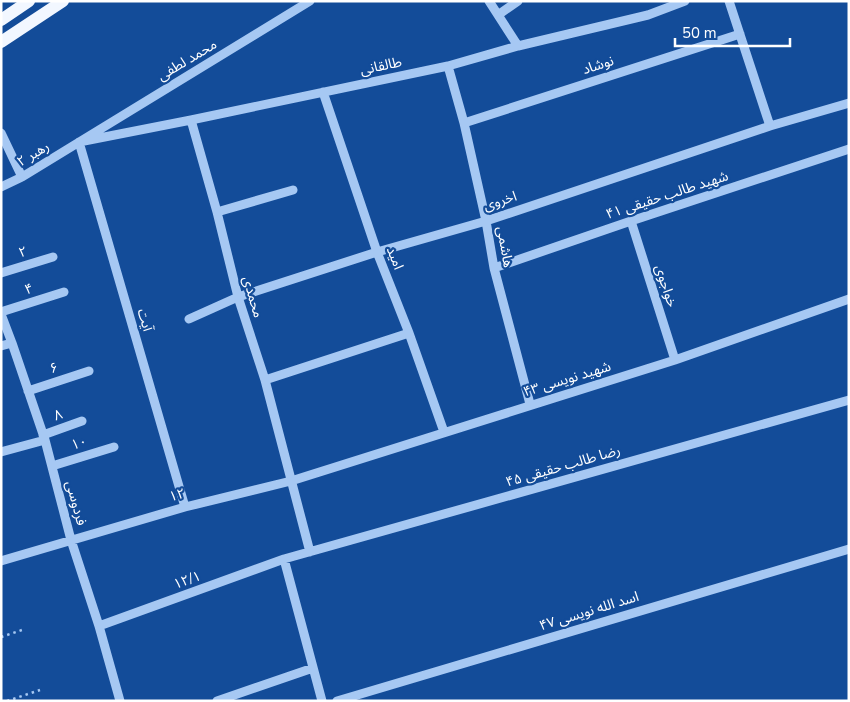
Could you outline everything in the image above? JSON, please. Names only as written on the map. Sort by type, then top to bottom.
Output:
[{"type":"main road","points":[[1,20],[29,1]]},
{"type":"main road","points":[[1,42],[62,1]]},
{"type":"street","name":"محمد لطفی","points":[[79,142],[310,1]]},
{"type":"street","points":[[489,1],[518,46]]},
{"type":"street","points":[[498,15],[518,1]]},
{"type":"street","name":"طالقانی","points":[[79,142],[448,66],[518,46],[648,15],[685,1]]},
{"type":"street","points":[[729,1],[770,126]]},
{"type":"street","name":"نوشاد","points":[[464,123],[740,34]]},
{"type":"street","name":"هاشمی","points":[[448,66],[464,123],[486,220],[494,268],[530,404]]},
{"type":"street","name":"امید","points":[[323,92],[377,252],[410,332],[444,432]]},
{"type":"street","name":"اخروی","points":[[189,319],[238,297],[377,252],[486,220],[770,126],[849,103]]},
{"type":"street","name":"محمدی","points":[[191,120],[217,212],[238,297],[265,380],[310,552]]},
{"type":"street","points":[[1,133],[22,177]]},
{"type":"street","name":"رهبر ۲","points":[[1,187],[22,177],[79,142]]},
{"type":"street","name":"آیت","points":[[79,142],[185,507]]},
{"type":"street","name":"۴۱ شهید طالب حقیقی","points":[[494,268],[849,149]]},
{"type":"street","points":[[217,212],[293,190]]},
{"type":"street","name":"خواجوی","points":[[631,221],[675,360]]},
{"type":"street","name":"۲","points":[[1,273],[52,256]]},
{"type":"street","name":"۴","points":[[1,313],[64,292]]},
{"type":"street","name":"۴۳ شهید نویسی","points":[[291,481],[530,404],[675,360],[849,298]]},
{"type":"street","name":"فردوسی","points":[[1,313],[44,437],[72,540],[120,701]]},
{"type":"street","points":[[265,380],[410,332]]},
{"type":"street","points":[[1,346],[12,343]]},
{"type":"street","name":"۶","points":[[28,391],[89,371]]},
{"type":"street","name":"۴۵ رضا طالب حقیقی","points":[[284,559],[849,400]]},
{"type":"street","name":"۸","points":[[1,452],[82,421]]},
{"type":"street","name":"۱۰","points":[[52,466],[114,447]]},
{"type":"street","name":"۱۲","points":[[1,561],[185,507],[291,481]]},
{"type":"street","name":"۴۷ اسد الله نویسی","points":[[338,701],[849,548]]},
{"type":"street","points":[[284,559],[322,701]]},
{"type":"street","name":"۱۲/۱","points":[[99,626],[284,559]]},
{"type":"street","points":[[217,701],[313,668]]},
{"type":"path","points":[[1,637],[22,630]]},
{"type":"path","points":[[8,701],[40,690]]}]
